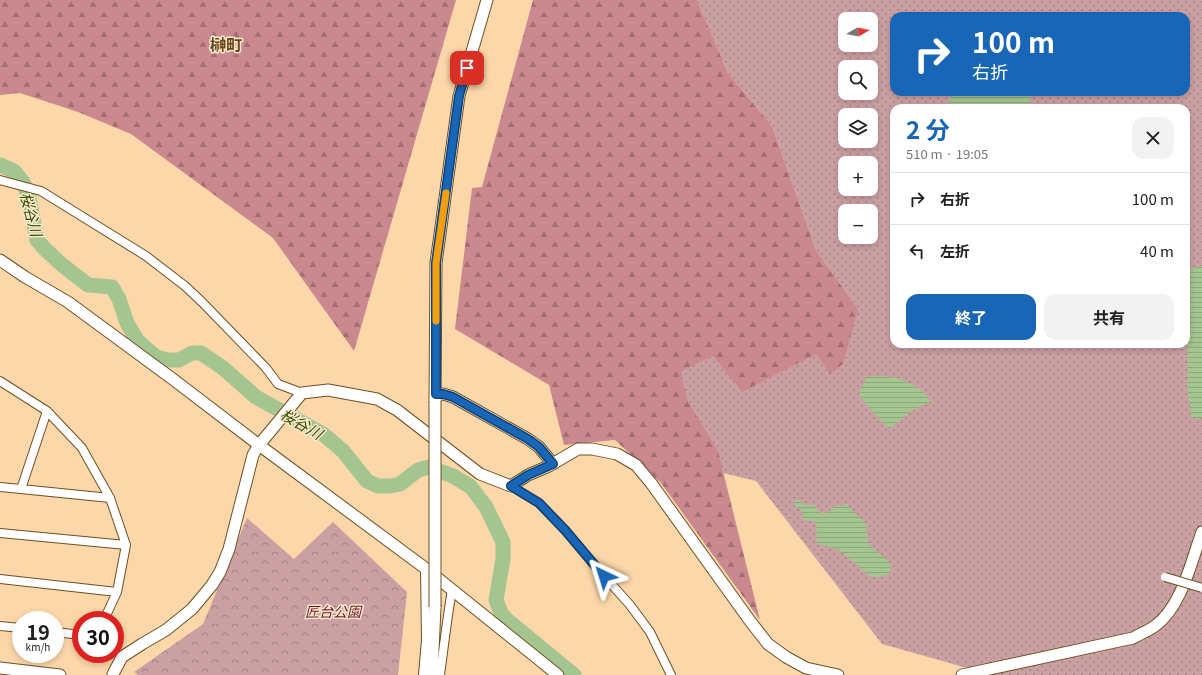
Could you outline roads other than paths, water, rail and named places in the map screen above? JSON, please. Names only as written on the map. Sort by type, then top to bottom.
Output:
[{"type":"street","points":[[432,675],[435,606],[436,263],[459,96],[487,0]]},
{"type":"street","points":[[0,180],[41,191],[146,256],[185,286],[202,302],[266,368],[278,384],[302,393],[328,390],[377,400],[397,410],[480,474],[511,486],[539,503],[565,530],[630,605],[650,632],[671,675]]},
{"type":"street","points":[[0,260],[68,302],[174,380],[425,568],[558,675]]},
{"type":"street","points":[[0,381],[47,411],[82,448],[110,498],[126,545],[117,592],[108,611]]},
{"type":"street","points":[[113,674],[122,657],[166,630],[192,609],[212,586],[220,572],[229,549],[253,455],[259,445],[302,393]]},
{"type":"street","points":[[435,397],[443,394],[453,397],[528,439],[539,447],[553,464]]},
{"type":"street","points":[[21,489],[47,411]]},
{"type":"street","points":[[511,486],[528,475],[553,464],[578,449],[592,449],[617,454],[636,465],[651,483],[750,622],[768,644],[786,657],[806,668],[838,675]]},
{"type":"street","points":[[0,487],[110,498]]},
{"type":"street","points":[[0,532],[126,545]]},
{"type":"street","points":[[962,675],[1133,638],[1155,626],[1170,611],[1179,596],[1202,532]]},
{"type":"street","points":[[423,675],[426,640],[425,568]]},
{"type":"street","points":[[1165,577],[1202,588]]},
{"type":"street","points":[[0,579],[117,592]]},
{"type":"street","points":[[440,675],[452,589]]},
{"type":"street","points":[[0,626],[12,627]]},
{"type":"street","points":[[0,668],[60,675]]},
{"type":"waterway","name":"桜谷川","points":[[0,165],[14,171],[23,182],[29,198],[37,240],[61,264],[88,285],[112,287],[119,299],[127,323],[137,340],[156,357],[168,360],[179,360],[192,353],[201,353],[223,368],[256,397],[323,434],[343,451],[367,481],[378,486],[400,484],[418,470],[429,467],[453,476],[471,487],[486,507],[503,542],[503,559],[496,600],[501,613],[506,619],[574,675]]},
{"type":"district","name":"榊町","points":[[226,44]]},
{"type":"park label","name":"匠台公園","points":[[333,611]]}]
